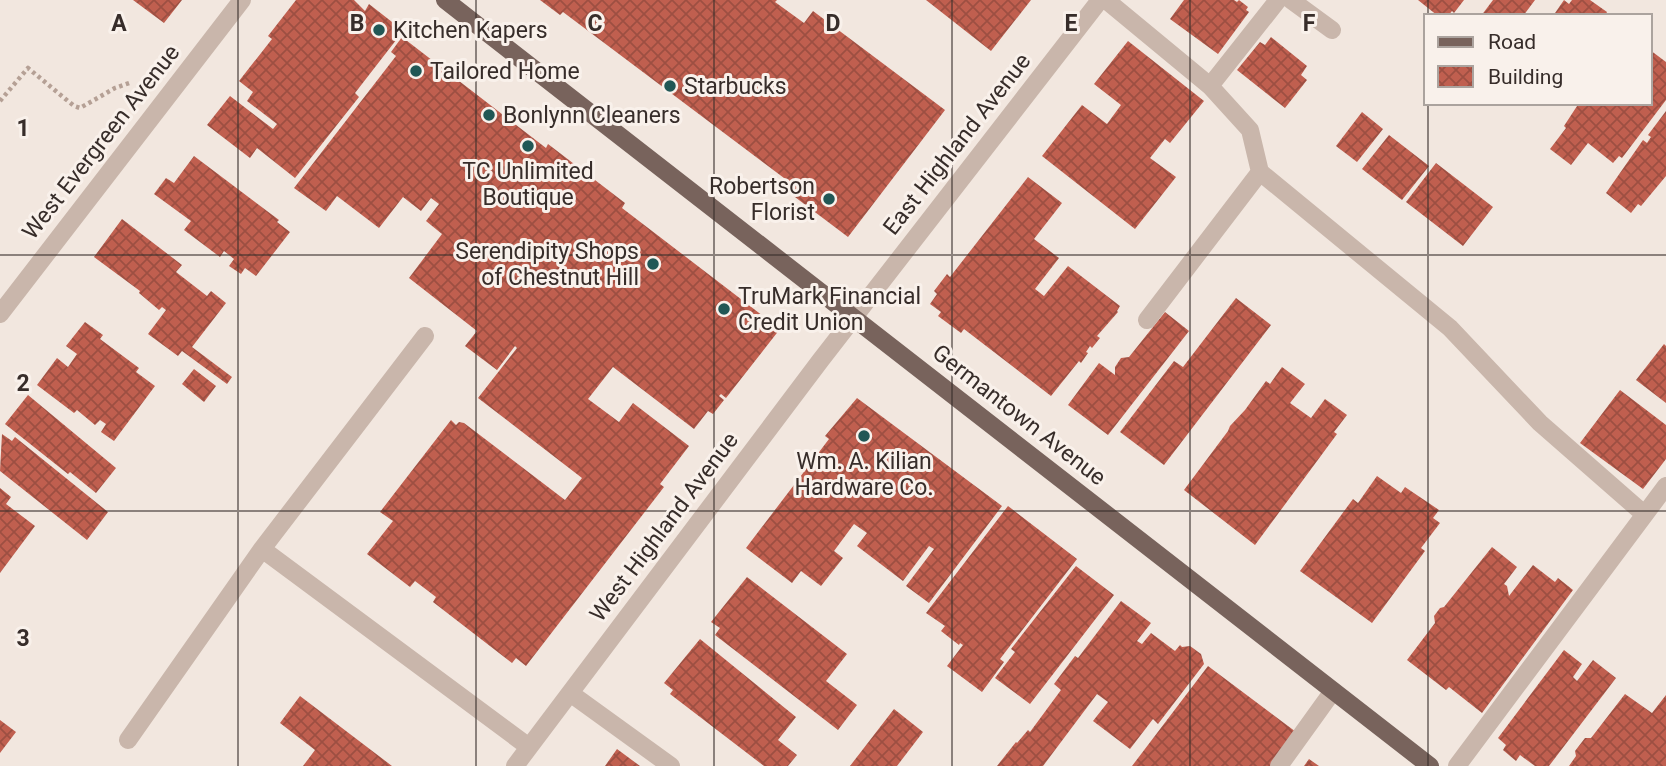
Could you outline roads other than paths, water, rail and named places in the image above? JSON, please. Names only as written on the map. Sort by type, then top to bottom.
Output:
[{"type":"main road","name":"Germantown Avenue","points":[[445,0],[1430,766]]},
{"type":"street","name":"West Evergreen Avenue","points":[[0,314],[242,0]]},
{"type":"street","name":"East Highland Avenue","points":[[853,318],[1100,0]]},
{"type":"street","points":[[1106,0],[1210,86],[1250,130],[1260,172],[1450,328],[1540,423],[1644,514]]},
{"type":"street","points":[[1210,86],[1278,0]]},
{"type":"street","points":[[1291,0],[1332,30]]},
{"type":"street","points":[[1147,320],[1260,172]]},
{"type":"street","name":"West Highland Avenue","points":[[515,766],[853,318]]},
{"type":"street","points":[[128,740],[262,549],[425,336]]},
{"type":"street","points":[[1457,766],[1666,486]]},
{"type":"street","points":[[262,549],[529,747]]},
{"type":"street","points":[[1279,766],[1333,691]]},
{"type":"street","points":[[570,693],[671,766]]},
{"type":"place","name":"Kitchen Kapers","points":[[379,30]]},
{"type":"place","name":"Tailored Home","points":[[416,71]]},
{"type":"place","name":"Starbucks","points":[[670,86]]},
{"type":"place","name":"Bonlynn Cleaners","points":[[489,115]]},
{"type":"place","name":"TC Unlimited Boutique","points":[[528,146]]},
{"type":"place","name":"Robertson Florist","points":[[829,199]]},
{"type":"place","name":"Serendipity Shops of Chestnut Hill","points":[[653,264]]},
{"type":"place","name":"TruMark Financial Credit Union","points":[[724,309]]},
{"type":"place","name":"Wm. A. Kilian Hardware Co.","points":[[864,436]]}]
